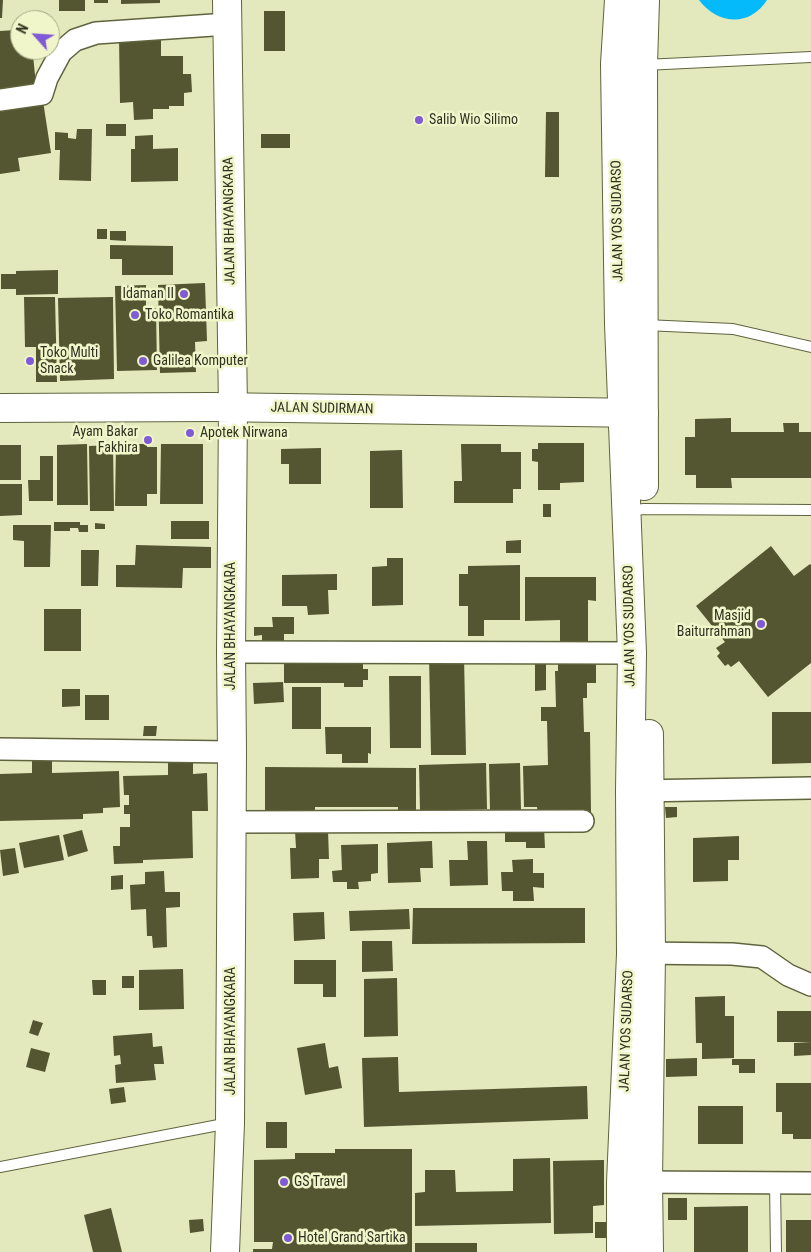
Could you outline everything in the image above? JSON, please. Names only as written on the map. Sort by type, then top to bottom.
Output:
[{"type":"main road","name":"JALAN YOS SUDARSO","points":[[619,0],[629,65],[631,325],[634,413],[641,953],[649,1252]]},
{"type":"main road","name":"JALAN YOS SUDARSO","points":[[629,65],[645,0]]},
{"type":"main road","name":"JALAN BHAYANGKARA","points":[[225,1252],[230,1123],[232,752],[230,652],[233,408],[227,12]]},
{"type":"main road","name":"JALAN SUDIRMAN","points":[[0,408],[233,408],[634,413]]},
{"type":"main road","name":"JALAN YOS SUDARSO","points":[[635,510],[632,653],[640,791]]},
{"type":"main road","name":"JALAN YOS SUDARSO","points":[[621,1252],[621,1182],[641,953]]},
{"type":"street","points":[[0,100],[42,94],[47,78],[61,52],[75,40],[96,33],[227,12]]},
{"type":"street","points":[[230,652],[632,653]]},
{"type":"street","points":[[0,749],[232,752]]},
{"type":"street","points":[[640,791],[811,788]]},
{"type":"street","points":[[232,822],[583,822]]},
{"type":"street","points":[[641,953],[732,954],[762,957],[788,975],[811,985]]},
{"type":"street","points":[[621,1182],[811,1183]]},
{"type":"lane","points":[[629,65],[811,58]]},
{"type":"lane","points":[[631,325],[733,329],[811,347]]},
{"type":"lane","points":[[635,510],[811,510]]},
{"type":"lane","points":[[0,1167],[230,1123]]},
{"type":"lane","points":[[775,1183],[776,1252]]},
{"type":"water","points":[[699,0],[767,0],[760,9],[751,15],[742,19],[733,19],[715,14]]},
{"type":"building","points":[[0,0],[3,0],[2,18],[0,18]]},
{"type":"building","points":[[59,0],[85,0],[85,11],[59,10]]},
{"type":"building","points":[[94,0],[108,0],[108,3],[94,3]]},
{"type":"building","points":[[121,0],[160,0],[160,3],[121,4]]},
{"type":"building","points":[[264,11],[285,11],[285,51],[264,51]]},
{"type":"building","points":[[10,30],[10,60],[34,60],[36,85],[0,89],[0,31]]},
{"type":"building","points":[[161,37],[161,56],[183,56],[183,74],[191,74],[192,92],[184,93],[184,106],[169,106],[169,109],[153,109],[153,119],[134,120],[133,102],[120,103],[119,38]]},
{"type":"building","points":[[43,101],[51,153],[18,158],[20,171],[0,174],[0,108]]},
{"type":"building","points":[[546,112],[559,112],[559,177],[545,177]]},
{"type":"building","points":[[106,124],[126,124],[126,136],[106,136]]},
{"type":"building","points":[[77,129],[92,129],[91,181],[59,180],[60,150],[55,150],[55,132],[68,133],[68,138],[76,139]]},
{"type":"building","points":[[261,134],[290,134],[290,148],[261,148]]},
{"type":"building","points":[[153,135],[153,149],[178,148],[178,181],[131,182],[131,149],[135,149],[135,136]]},
{"type":"building","points":[[97,229],[107,229],[107,239],[97,239]]},
{"type":"building","points":[[110,231],[126,231],[126,241],[110,240]]},
{"type":"building","points":[[110,245],[173,246],[173,275],[122,275],[122,259],[110,259]]},
{"type":"building","points":[[58,270],[58,294],[16,295],[16,289],[1,289],[1,274],[16,274],[16,271]]},
{"type":"building","points":[[205,283],[207,341],[195,342],[196,372],[160,373],[158,285]]},
{"type":"building","points":[[146,285],[146,309],[156,308],[157,370],[117,371],[115,286]]},
{"type":"building","points":[[24,297],[55,297],[57,382],[36,382],[36,347],[25,347]]},
{"type":"building","points":[[113,297],[114,379],[60,381],[58,298]]},
{"type":"building","points":[[731,418],[731,432],[784,432],[783,423],[799,423],[799,432],[811,432],[811,478],[731,478],[732,488],[696,488],[696,475],[685,475],[685,437],[695,437],[695,419]]},
{"type":"building","points":[[538,443],[584,443],[584,482],[560,483],[560,490],[538,490],[538,462],[532,461],[532,449],[538,449]]},
{"type":"building","points":[[87,444],[88,505],[57,505],[57,445]]},
{"type":"building","points":[[116,444],[147,444],[147,447],[157,447],[157,494],[147,494],[147,506],[115,506]]},
{"type":"building","points":[[161,444],[203,444],[203,504],[160,504]]},
{"type":"building","points":[[461,444],[501,444],[501,452],[521,452],[521,489],[513,489],[513,503],[454,503],[454,481],[462,481]]},
{"type":"building","points":[[0,445],[21,445],[21,480],[0,480]]},
{"type":"building","points":[[113,445],[114,511],[90,511],[89,446]]},
{"type":"building","points":[[321,448],[321,484],[289,484],[289,464],[281,464],[281,449]]},
{"type":"building","points":[[402,450],[403,508],[370,508],[370,451]]},
{"type":"building","points":[[40,456],[53,456],[53,501],[29,501],[28,480],[40,480]]},
{"type":"building","points":[[0,484],[22,484],[22,515],[0,516]]},
{"type":"building","points":[[543,504],[551,504],[551,517],[543,517]]},
{"type":"building","points":[[171,521],[209,521],[209,539],[171,539]]},
{"type":"building","points":[[54,522],[80,522],[80,525],[88,525],[88,532],[79,532],[78,528],[70,528],[70,531],[54,531]]},
{"type":"building","points":[[95,523],[105,524],[105,529],[95,529]]},
{"type":"building","points":[[13,525],[51,525],[50,567],[24,567],[24,541],[13,540]]},
{"type":"building","points":[[521,540],[521,553],[506,553],[506,541]]},
{"type":"building","points":[[136,545],[211,547],[211,568],[183,568],[182,588],[116,587],[116,565],[135,565]]},
{"type":"building","name":"Masjid Baiturrahman","points":[[771,546],[794,576],[811,565],[811,663],[768,697],[739,661],[731,667],[728,664],[725,666],[717,656],[720,653],[716,648],[725,642],[696,606]]},
{"type":"building","points":[[81,550],[99,550],[98,586],[81,586]]},
{"type":"building","points":[[387,558],[403,558],[403,605],[372,606],[372,567],[387,566]]},
{"type":"building","points":[[520,565],[520,620],[484,620],[484,636],[468,636],[468,606],[459,606],[459,574],[468,574],[468,566]]},
{"type":"building","points":[[337,574],[337,590],[328,590],[329,614],[308,615],[307,606],[282,606],[282,575]]},
{"type":"building","points":[[525,577],[596,577],[596,601],[588,600],[588,644],[560,644],[560,620],[525,621]]},
{"type":"building","points":[[44,609],[81,609],[81,651],[44,651]]},
{"type":"building","points":[[272,617],[294,617],[294,634],[284,634],[284,644],[262,644],[262,635],[254,636],[254,627],[273,627]]},
{"type":"building","points":[[429,656],[464,656],[466,755],[431,755]]},
{"type":"building","points":[[284,658],[363,658],[363,669],[368,669],[368,680],[363,680],[363,687],[344,687],[344,683],[284,683]]},
{"type":"building","points":[[535,662],[546,662],[546,690],[535,691]]},
{"type":"building","points":[[596,663],[596,683],[587,683],[587,698],[583,698],[584,732],[590,732],[591,813],[538,815],[537,807],[524,807],[523,766],[548,765],[547,721],[541,721],[541,707],[556,707],[555,671],[558,671],[558,664]]},
{"type":"building","points":[[389,676],[421,676],[421,748],[390,748]]},
{"type":"building","points":[[283,682],[284,702],[254,704],[253,683]]},
{"type":"building","points":[[292,687],[321,687],[321,729],[292,729]]},
{"type":"building","points":[[62,689],[80,689],[80,706],[62,707]]},
{"type":"building","points":[[85,695],[109,695],[109,720],[85,720]]},
{"type":"building","points":[[772,712],[811,712],[811,763],[772,764]]},
{"type":"building","points":[[144,726],[157,726],[156,736],[143,736]]},
{"type":"building","points":[[325,727],[371,727],[371,754],[368,753],[368,763],[342,763],[342,754],[326,754]]},
{"type":"building","points":[[52,760],[52,773],[119,771],[120,807],[103,808],[103,813],[83,814],[83,819],[0,821],[0,774],[32,773],[32,761]]},
{"type":"building","points":[[193,761],[193,774],[207,773],[208,811],[192,811],[193,858],[143,860],[143,863],[114,864],[113,846],[120,846],[120,827],[130,827],[130,814],[124,814],[124,805],[129,805],[129,795],[124,795],[123,776],[168,775],[168,762]]},
{"type":"building","points":[[486,763],[487,809],[420,811],[419,765]]},
{"type":"building","points":[[520,763],[521,811],[490,811],[489,764]]},
{"type":"building","points":[[265,767],[416,768],[416,816],[398,816],[398,807],[315,807],[315,813],[265,813]]},
{"type":"building","points":[[665,807],[677,807],[677,817],[666,818]]},
{"type":"building","points":[[544,827],[545,848],[526,848],[526,842],[505,842],[505,828]]},
{"type":"building","points":[[82,830],[88,851],[68,857],[63,835]]},
{"type":"building","points":[[328,830],[329,859],[319,859],[319,878],[291,879],[290,848],[296,848],[295,831]]},
{"type":"building","points":[[59,835],[64,860],[24,868],[19,843]]},
{"type":"building","points":[[739,836],[739,860],[728,860],[728,881],[693,882],[693,838]]},
{"type":"building","points":[[432,841],[433,868],[420,868],[421,882],[388,883],[387,843]]},
{"type":"building","points":[[467,841],[487,841],[488,885],[450,886],[449,860],[468,860]]},
{"type":"building","points":[[378,844],[378,873],[371,874],[371,881],[358,882],[359,889],[347,889],[347,882],[333,882],[332,871],[342,870],[341,845]]},
{"type":"building","points":[[15,848],[19,873],[3,876],[0,850]]},
{"type":"building","points":[[533,859],[533,873],[544,873],[544,888],[533,887],[534,901],[513,901],[513,891],[502,891],[501,872],[513,872],[512,860]]},
{"type":"building","points":[[164,871],[165,892],[180,892],[180,907],[166,908],[167,947],[153,948],[152,936],[147,936],[146,909],[131,910],[130,885],[145,884],[145,872]]},
{"type":"building","points":[[123,875],[123,889],[111,890],[111,876]]},
{"type":"building","points":[[413,908],[585,908],[585,943],[412,944]]},
{"type":"building","points":[[409,909],[410,929],[350,931],[349,911]]},
{"type":"building","points":[[324,912],[325,939],[294,941],[293,913]]},
{"type":"building","points":[[362,941],[392,941],[393,971],[362,972]]},
{"type":"building","points":[[294,960],[336,960],[336,997],[323,997],[323,984],[294,984]]},
{"type":"building","points":[[183,969],[184,1009],[139,1010],[139,970]]},
{"type":"building","points":[[122,976],[134,976],[134,988],[122,988]]},
{"type":"building","points":[[397,978],[398,1036],[364,1037],[364,979]]},
{"type":"building","points":[[92,980],[106,980],[106,995],[93,995]]},
{"type":"building","points":[[725,996],[725,1016],[734,1016],[734,1058],[702,1059],[702,1043],[696,1043],[695,997]]},
{"type":"building","points":[[777,1011],[811,1011],[811,1042],[777,1042]]},
{"type":"building","points":[[33,1020],[43,1023],[38,1036],[29,1033]]},
{"type":"building","points":[[152,1033],[153,1047],[162,1046],[164,1064],[154,1064],[156,1080],[116,1083],[115,1065],[121,1064],[120,1055],[114,1056],[113,1036]]},
{"type":"building","points":[[811,1042],[811,1055],[794,1056],[794,1043]]},
{"type":"building","points":[[325,1043],[329,1068],[338,1066],[342,1088],[305,1095],[297,1048]]},
{"type":"building","points":[[31,1048],[50,1053],[45,1072],[26,1067]]},
{"type":"building","points":[[398,1057],[399,1092],[587,1086],[588,1119],[364,1127],[362,1058]]},
{"type":"building","points":[[697,1058],[697,1076],[666,1077],[666,1059]]},
{"type":"building","points":[[732,1059],[755,1059],[755,1073],[739,1073],[739,1065],[732,1065]]},
{"type":"building","points":[[776,1083],[811,1083],[811,1139],[793,1139],[793,1134],[782,1134],[782,1112],[776,1112]]},
{"type":"building","points":[[124,1087],[126,1102],[111,1104],[109,1089]]},
{"type":"building","points":[[698,1106],[743,1106],[743,1144],[698,1144]]},
{"type":"building","points":[[266,1122],[287,1122],[287,1148],[266,1148]]},
{"type":"building","points":[[335,1149],[412,1149],[412,1252],[253,1252],[253,1249],[272,1249],[273,1242],[254,1242],[254,1160],[295,1159],[295,1153],[335,1153]]},
{"type":"building","points":[[550,1158],[551,1223],[415,1226],[415,1193],[425,1192],[425,1170],[455,1170],[456,1192],[513,1191],[513,1159]]},
{"type":"building","points":[[604,1160],[604,1205],[593,1206],[593,1233],[554,1234],[553,1161]]},
{"type":"building","points":[[668,1198],[687,1198],[687,1220],[668,1220]]},
{"type":"building","points":[[748,1206],[748,1252],[694,1252],[694,1207]]},
{"type":"building","points":[[111,1208],[122,1252],[93,1252],[84,1215]]},
{"type":"building","points":[[203,1219],[204,1231],[190,1233],[189,1220]]},
{"type":"building","points":[[786,1220],[811,1220],[811,1252],[786,1252]]},
{"type":"building","points":[[595,1222],[608,1222],[609,1238],[595,1238]]},
{"type":"building","points":[[415,1243],[477,1243],[477,1252],[415,1252]]},
{"type":"place","name":"Salib Wio Silimo","points":[[419,120]]},
{"type":"place","name":"Idaman II","points":[[184,294]]},
{"type":"place","name":"Toko Romantika","points":[[135,315]]},
{"type":"place","name":"Toko Multi Snack","points":[[30,361]]},
{"type":"place","name":"Galilea Komputer","points":[[143,361]]},
{"type":"place","name":"Apotek Nirwana","points":[[190,433]]},
{"type":"place","name":"Ayam Bakar Fakhira","points":[[148,440]]},
{"type":"place","name":"Masjid Baiturrahman","points":[[761,624]]},
{"type":"place","name":"GS Travel","points":[[284,1182]]},
{"type":"place","name":"Hotel Grand Sartika","points":[[288,1238]]}]
